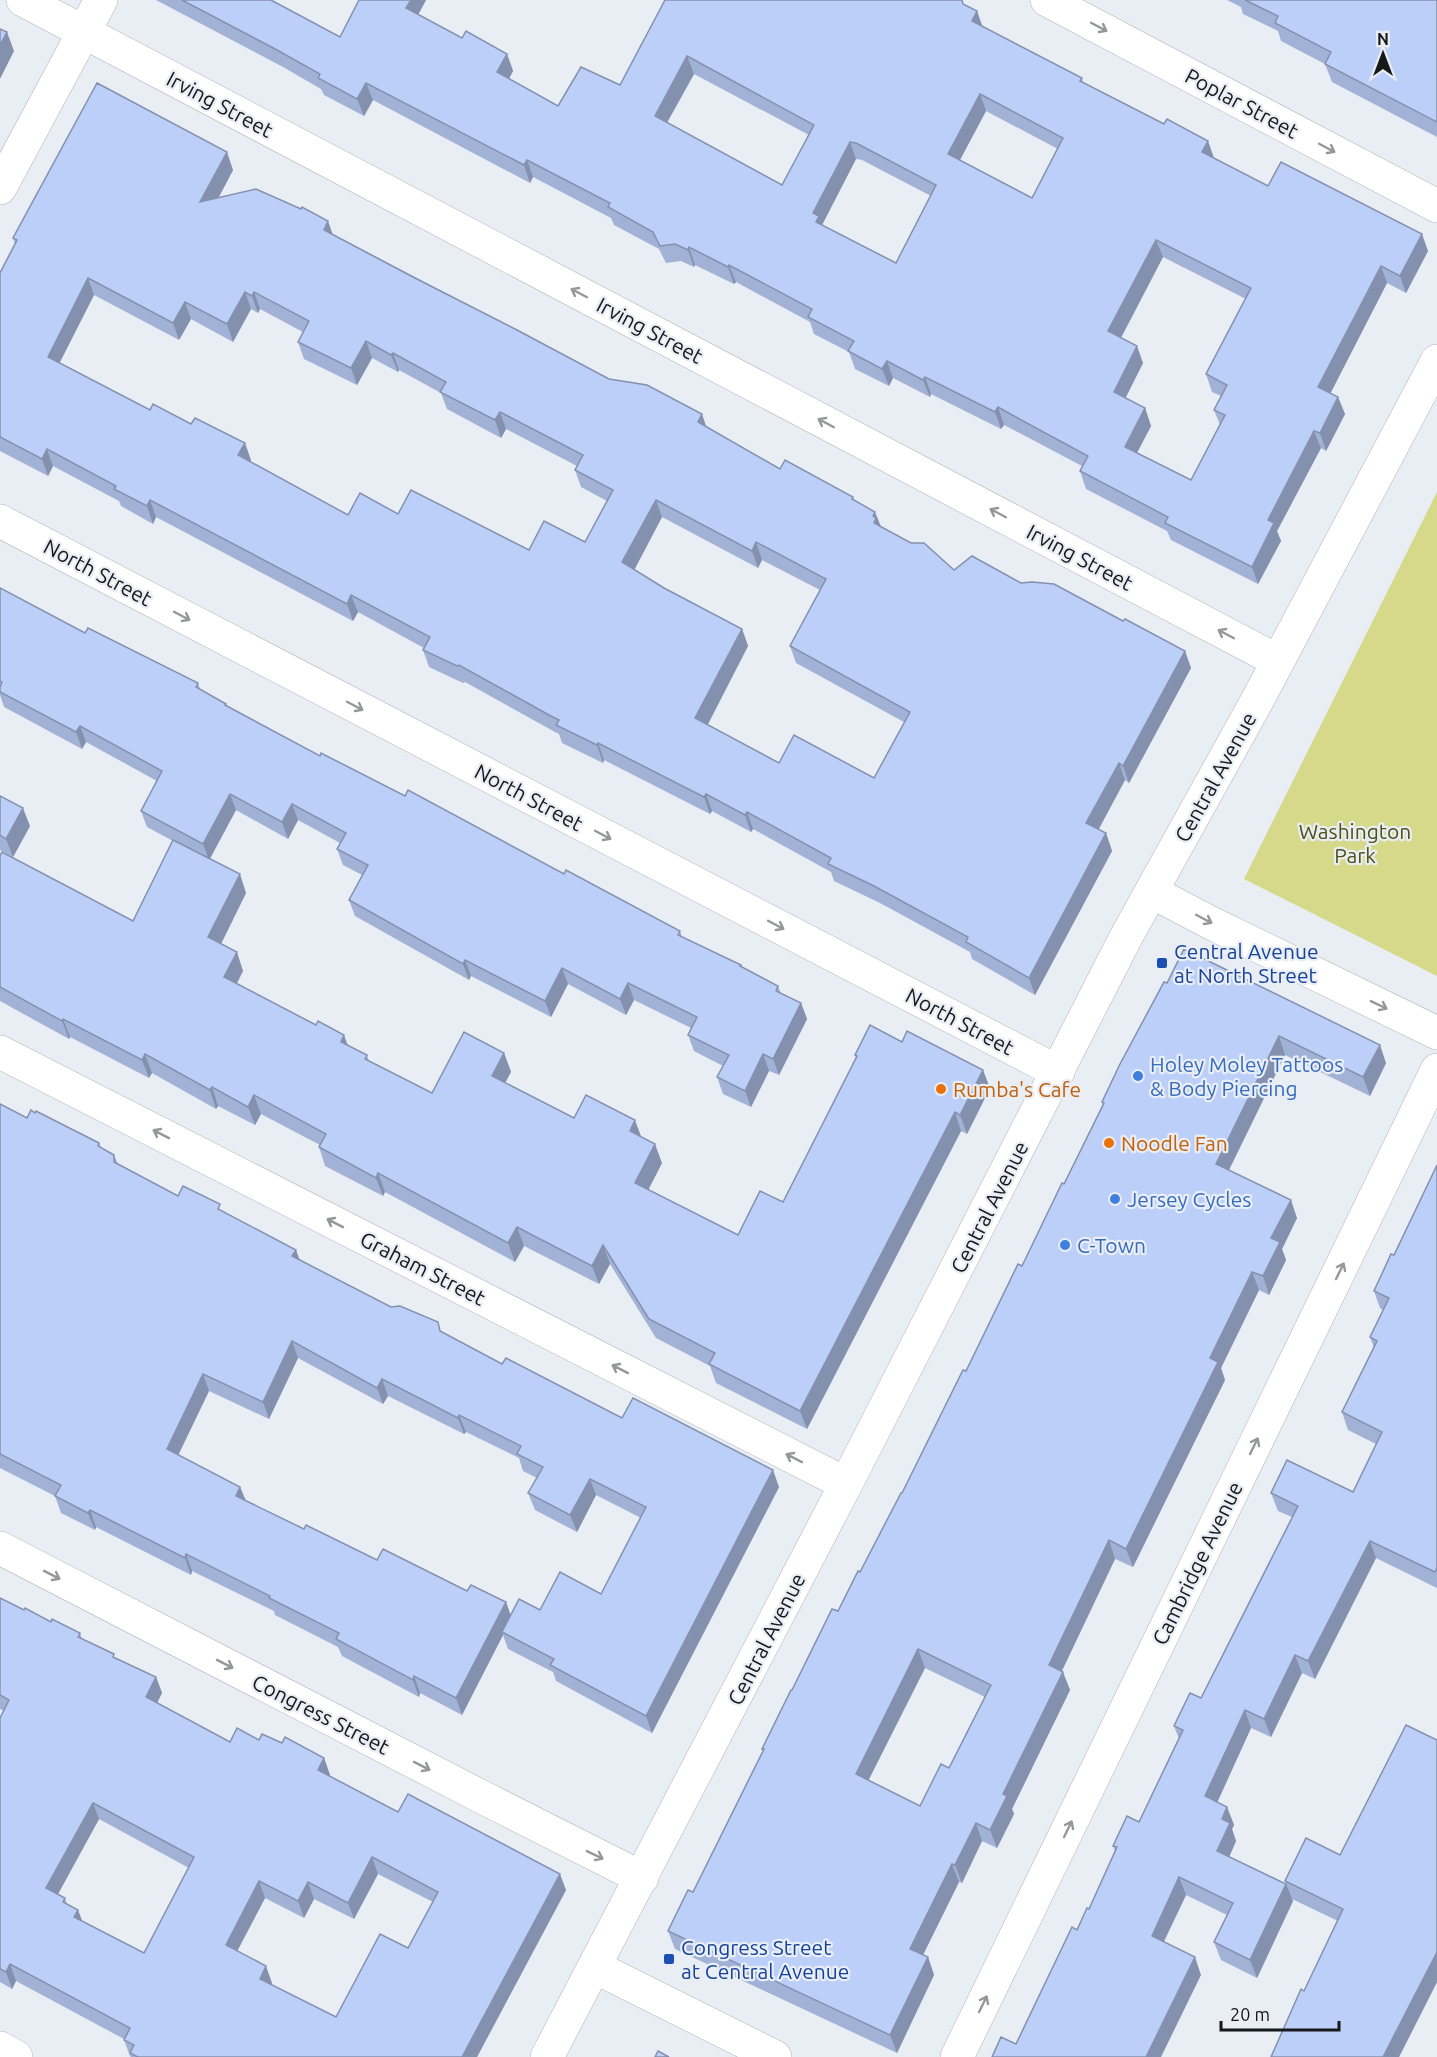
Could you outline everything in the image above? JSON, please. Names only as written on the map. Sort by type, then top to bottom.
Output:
[{"type":"street","name":"Irving Street","points":[[22,0],[1278,661]]},
{"type":"street","points":[[0,188],[100,0]]},
{"type":"street","name":"Poplar Street","points":[[1047,0],[1437,206]]},
{"type":"street","name":"Central Avenue","points":[[547,2057],[846,1484],[1126,937],[1278,661],[1437,361]]},
{"type":"street","name":"North Street","points":[[0,521],[1058,1072]]},
{"type":"street","points":[[1152,892],[1437,1033]]},
{"type":"street","name":"Graham Street","points":[[0,1052],[846,1484]]},
{"type":"street","name":"Cambridge Avenue","points":[[957,2057],[1437,1070]]},
{"type":"street","name":"Congress Street","points":[[0,1548],[642,1878]]},
{"type":"street","points":[[595,1967],[775,2057]]},
{"type":"street","points":[[0,2049],[16,2057]]},
{"type":"green space","name":"Washington Park","points":[[1437,492],[1437,976],[1244,879]]},
{"type":"building","points":[[182,0],[271,0],[340,37],[359,0],[411,0],[406,8],[462,38],[466,31],[507,54],[497,72],[558,106],[581,67],[620,85],[665,0],[962,0],[963,4],[977,11],[972,21],[1082,78],[1080,81],[1164,124],[1167,119],[1208,141],[1202,152],[1268,186],[1281,162],[1422,234],[1400,276],[1381,266],[1318,387],[1338,397],[1320,433],[1314,431],[1268,520],[1274,523],[1252,567],[1165,523],[1168,517],[1080,471],[1088,456],[998,407],[995,412],[925,377],[923,380],[887,361],[882,369],[848,351],[854,341],[808,317],[812,309],[729,265],[728,267],[689,247],[688,250],[675,244],[660,246],[653,232],[608,207],[610,203],[527,160],[524,165],[366,83],[357,99],[318,78],[320,74]],"holes":[[[687,56],[814,125],[782,185],[655,116]],[[980,94],[1063,138],[1032,198],[948,154]],[[850,142],[936,185],[896,263],[816,222],[819,216],[813,213]],[[1156,240],[1251,288],[1206,374],[1227,385],[1214,410],[1225,415],[1191,480],[1125,447],[1145,408],[1114,392],[1137,346],[1108,331]]]},
{"type":"building","points":[[1245,0],[1437,0],[1437,122],[1325,64],[1331,52],[1275,23],[1278,16]]},
{"type":"building","points":[[0,29],[7,32],[0,45]]},
{"type":"building","points":[[97,83],[227,152],[200,202],[256,189],[301,209],[302,207],[328,221],[324,230],[413,277],[609,379],[647,385],[702,414],[698,422],[780,469],[785,460],[853,497],[852,499],[875,512],[874,523],[911,543],[924,543],[954,570],[972,556],[1021,583],[1054,584],[1185,651],[1123,766],[1119,763],[1086,823],[1106,833],[1029,978],[966,942],[968,937],[828,864],[831,858],[747,812],[745,815],[706,794],[704,797],[598,743],[597,745],[556,725],[559,720],[459,665],[423,650],[430,637],[351,595],[347,604],[150,500],[147,506],[114,489],[116,486],[47,449],[42,459],[0,437],[0,273],[17,240],[13,238]],"holes":[[[88,278],[173,323],[185,302],[227,324],[245,292],[252,296],[254,292],[309,321],[298,342],[351,368],[366,341],[391,355],[393,353],[446,382],[440,392],[495,420],[500,412],[583,455],[575,470],[613,490],[585,542],[544,521],[529,550],[411,490],[398,514],[360,493],[348,515],[238,455],[245,443],[195,418],[191,424],[153,404],[150,410],[48,357]],[[656,500],[752,551],[756,542],[826,579],[790,646],[910,712],[874,778],[794,735],[779,763],[695,718],[742,629],[664,588],[622,562]]]},
{"type":"building","points":[[0,588],[85,633],[88,628],[198,683],[196,687],[225,705],[320,756],[321,753],[405,796],[408,790],[564,874],[566,870],[680,931],[678,935],[741,965],[778,986],[776,991],[801,1003],[773,1059],[763,1054],[745,1091],[717,1077],[729,1055],[688,1035],[697,1017],[628,983],[620,999],[562,968],[545,1001],[465,960],[463,964],[349,900],[368,865],[337,849],[346,833],[292,804],[282,822],[230,794],[203,844],[141,811],[162,771],[80,726],[76,732],[0,692],[2,682],[0,681]]},
{"type":"building","points":[[0,796],[23,808],[6,839],[0,835]]},
{"type":"building","points":[[173,840],[240,874],[208,937],[237,952],[224,977],[316,1025],[318,1021],[344,1035],[341,1042],[367,1055],[365,1059],[432,1093],[464,1032],[504,1053],[492,1076],[574,1118],[586,1095],[635,1120],[630,1131],[655,1144],[635,1183],[738,1235],[760,1191],[783,1202],[857,1056],[855,1055],[870,1025],[902,1042],[907,1031],[983,1070],[960,1115],[955,1112],[800,1411],[709,1364],[715,1353],[649,1319],[603,1245],[592,1266],[517,1227],[508,1243],[378,1173],[376,1178],[319,1147],[326,1134],[254,1095],[248,1107],[212,1087],[210,1090],[145,1054],[142,1060],[63,1019],[62,1021],[0,987],[0,856],[2,852],[133,921]]},
{"type":"building","points":[[1184,949],[1380,1045],[1363,1077],[1279,1036],[1216,1164],[1291,1200],[1271,1238],[1280,1242],[1263,1276],[1252,1272],[1210,1358],[1218,1362],[1126,1549],[1109,1540],[1049,1665],[1063,1672],[1003,1794],[1007,1796],[990,1830],[976,1823],[955,1865],[952,1864],[910,1949],[928,1957],[890,2035],[668,1931],[688,1890],[693,1892],[832,1609],[838,1611],[858,1571],[860,1572],[963,1370],[966,1371],[1018,1264],[1022,1266],[1062,1183],[1064,1184],[1104,1103],[1102,1102],[1120,1064],[1164,982],[1167,983]],"holes":[[[918,1649],[991,1685],[949,1768],[941,1764],[920,1806],[856,1774]]]},
{"type":"building","points":[[0,1104],[27,1118],[31,1110],[35,1113],[36,1111],[99,1143],[98,1146],[114,1155],[114,1162],[178,1196],[183,1186],[220,1204],[218,1209],[296,1250],[292,1256],[391,1307],[400,1306],[438,1322],[440,1331],[502,1364],[506,1358],[622,1418],[633,1398],[773,1470],[646,1716],[550,1665],[554,1659],[502,1632],[519,1599],[540,1610],[560,1572],[601,1594],[646,1507],[590,1479],[570,1515],[528,1493],[543,1467],[517,1454],[521,1446],[459,1415],[458,1418],[382,1379],[377,1388],[292,1341],[263,1402],[203,1374],[167,1449],[240,1487],[236,1496],[304,1529],[306,1525],[377,1560],[383,1549],[467,1591],[471,1585],[506,1602],[456,1698],[414,1676],[413,1680],[336,1639],[339,1633],[269,1598],[270,1596],[186,1554],[185,1558],[90,1510],[88,1513],[55,1496],[61,1485],[0,1454]]},
{"type":"building","points":[[1437,1165],[1437,1568],[1435,1572],[1370,1541],[1308,1661],[1295,1655],[1264,1719],[1245,1710],[1205,1796],[1227,1807],[1222,1819],[1230,1823],[1217,1851],[1286,1884],[1250,1960],[1214,1942],[1233,1903],[1179,1877],[1152,1936],[1195,1957],[1146,2057],[992,2057],[1001,2037],[1016,2044],[1072,1927],[1077,1930],[1087,1908],[1089,1909],[1117,1847],[1113,1846],[1127,1816],[1139,1822],[1183,1730],[1174,1726],[1190,1693],[1201,1698],[1298,1506],[1271,1493],[1287,1460],[1353,1492],[1382,1432],[1342,1412],[1377,1341],[1370,1337],[1389,1298],[1374,1291]]},
{"type":"building","points":[[0,1598],[80,1633],[78,1637],[114,1654],[113,1657],[156,1677],[146,1697],[230,1742],[237,1728],[259,1740],[262,1734],[282,1743],[285,1737],[324,1758],[318,1770],[398,1812],[408,1794],[560,1874],[462,2057],[138,2057],[130,2053],[134,2045],[124,2040],[130,2028],[10,1964],[6,1972],[0,1969],[0,1718],[9,1700],[0,1695]],"holes":[[[93,1803],[194,1857],[144,1953],[74,1917],[78,1910],[63,1902],[65,1898],[46,1888]],[[372,1857],[438,1892],[408,1948],[380,1934],[336,2017],[260,1979],[266,1966],[226,1945],[259,1881],[298,1901],[308,1882],[348,1903]]]},
{"type":"building","points":[[1406,1725],[1437,1740],[1437,1952],[1383,2057],[1271,2057],[1301,1989],[1304,1991],[1343,1909],[1285,1881],[1306,1838],[1340,1855]]},
{"type":"building","points":[[658,2051],[669,2057],[655,2057]]},
{"type":"place","name":"Central Avenue at North Street","points":[[1162,963]]},
{"type":"place","name":"Holey Moley Tattoos & Body Piercing","points":[[1138,1076]]},
{"type":"place","name":"Rumba's Cafe","points":[[941,1089]]},
{"type":"place","name":"Noodle Fan","points":[[1109,1143]]},
{"type":"place","name":"Jersey Cycles","points":[[1115,1199]]},
{"type":"place","name":"C-Town","points":[[1065,1245]]},
{"type":"place","name":"Congress Street at Central Avenue","points":[[669,1959]]}]
